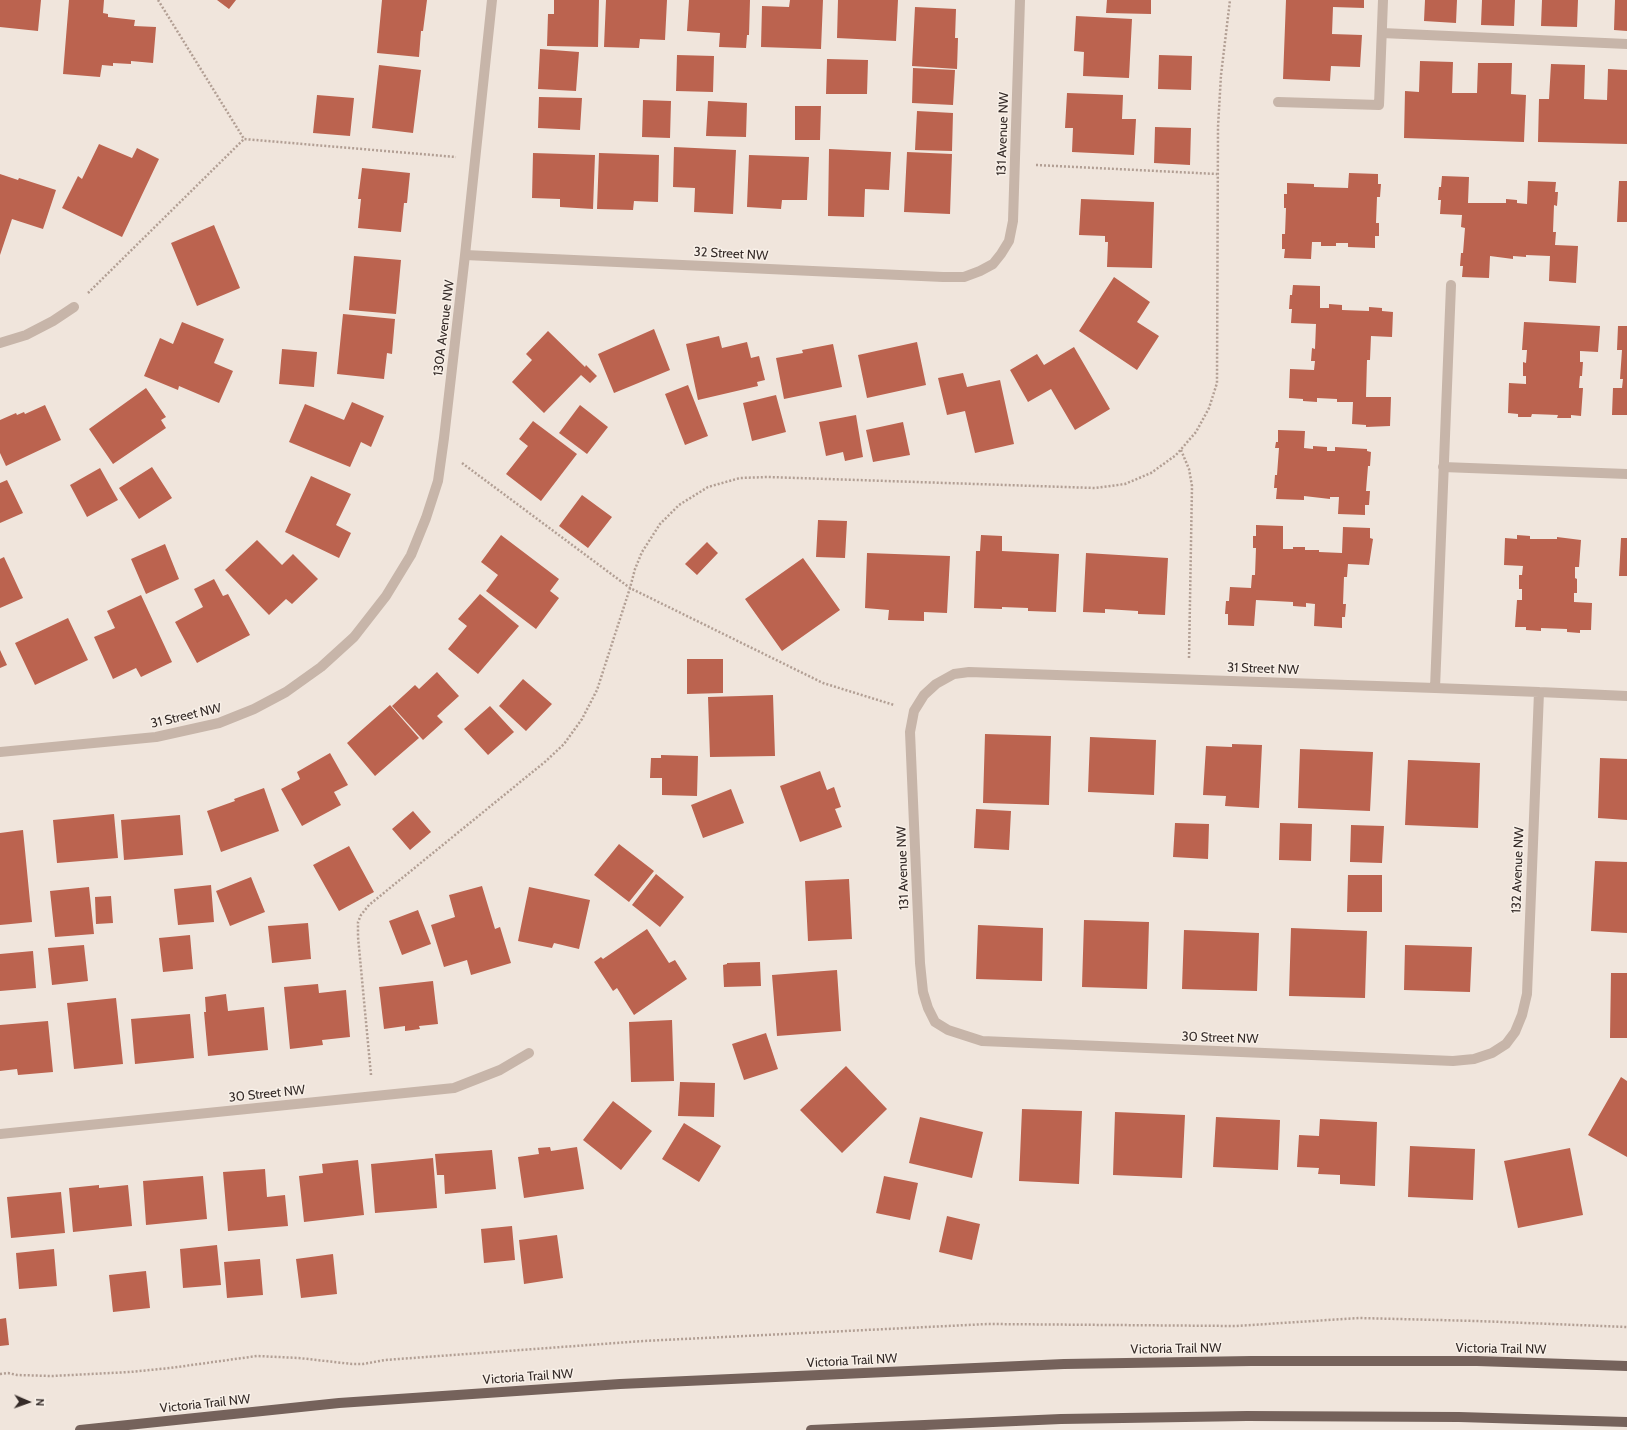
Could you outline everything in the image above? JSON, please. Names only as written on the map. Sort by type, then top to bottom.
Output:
[{"type":"main road","name":"Victoria Trail NW","points":[[80,1430],[378,1400],[620,1384],[1064,1364],[1251,1361],[1477,1361],[1627,1366]]},
{"type":"main road","points":[[811,1430],[1061,1419],[1247,1416],[1459,1416],[1627,1422]]},
{"type":"street","name":"130A Avenue NW","points":[[354,637],[386,596],[410,555],[426,518],[438,481],[465,255],[492,0]]},
{"type":"street","name":"131 Avenue NW","points":[[993,264],[1009,241],[1013,221],[1020,0]]},
{"type":"street","points":[[1278,102],[1379,105],[1383,0]]},
{"type":"street","points":[[1382,33],[1627,44]]},
{"type":"street","name":"32 Street NW","points":[[465,255],[943,277],[964,277],[993,264]]},
{"type":"street","points":[[1435,688],[1451,285]]},
{"type":"street","points":[[0,343],[26,335],[53,321],[74,307]]},
{"type":"street","points":[[1444,467],[1627,474]]},
{"type":"street","name":"31 Street NW","points":[[0,752],[156,737],[219,723],[254,709],[286,692],[321,667],[354,637]]},
{"type":"street","name":"31 Street NW","points":[[914,711],[924,695],[936,684],[954,674],[969,672],[1627,696]]},
{"type":"street","name":"132 Avenue NW","points":[[1506,1044],[1515,1032],[1522,1015],[1526,994],[1538,692]]},
{"type":"street","name":"131 Avenue NW","points":[[914,711],[910,732],[920,963],[922,992],[935,1022]]},
{"type":"street","name":"30 Street NW","points":[[935,1022],[948,1030],[982,1041],[1445,1061],[1474,1059],[1492,1053],[1506,1044]]},
{"type":"street","name":"30 Street NW","points":[[0,1134],[454,1088],[500,1070],[529,1053]]},
{"type":"path","points":[[158,0],[244,139]]},
{"type":"path","points":[[373,1096],[358,937],[358,922],[361,914],[369,904],[546,761],[564,744],[582,719],[597,690],[630,588],[634,569],[642,552],[660,524],[679,505],[708,487],[740,478],[768,477],[1095,488],[1125,484],[1151,473],[1176,455],[1196,432],[1206,414],[1216,383],[1218,127],[1221,75],[1230,0]]},
{"type":"path","points":[[74,307],[244,139],[475,158]]},
{"type":"path","points":[[1015,164],[1217,174]]},
{"type":"path","points":[[442,448],[630,588],[823,683],[914,711]]},
{"type":"path","points":[[1181,450],[1189,469],[1192,493],[1189,679]]},
{"type":"path","points":[[0,1374],[8,1373],[17,1375],[52,1376],[130,1372],[257,1356],[363,1364],[385,1360],[636,1342],[988,1324],[1236,1326],[1359,1318],[1627,1327]]},
{"type":"building","points":[[0,0],[41,0],[38,31],[0,27]]},
{"type":"building","points":[[69,0],[104,0],[103,13],[108,14],[108,17],[135,20],[134,26],[156,27],[153,63],[131,61],[131,64],[113,63],[113,66],[102,65],[100,77],[63,74]]},
{"type":"building","points":[[217,0],[236,0],[229,9]]},
{"type":"building","points":[[382,0],[427,0],[423,31],[421,31],[419,57],[377,53]]},
{"type":"building","points":[[554,0],[599,0],[598,47],[547,46],[548,14],[554,14]]},
{"type":"building","points":[[606,0],[667,0],[665,40],[640,39],[639,48],[604,47]]},
{"type":"building","points":[[689,0],[750,0],[749,35],[747,35],[746,48],[719,47],[720,33],[687,31]]},
{"type":"building","points":[[790,0],[823,0],[821,49],[761,47],[762,6],[789,7]]},
{"type":"building","points":[[838,0],[898,0],[896,41],[837,38]]},
{"type":"building","points":[[1107,0],[1151,0],[1151,14],[1106,13]]},
{"type":"building","points":[[1286,0],[1364,0],[1364,8],[1333,7],[1332,34],[1362,35],[1360,67],[1331,66],[1330,81],[1283,79]]},
{"type":"building","points":[[1425,0],[1457,0],[1456,23],[1424,21]]},
{"type":"building","points":[[1482,0],[1515,0],[1514,26],[1481,25]]},
{"type":"building","points":[[1542,0],[1578,0],[1577,27],[1541,26]]},
{"type":"building","points":[[1615,0],[1627,0],[1627,31],[1614,30]]},
{"type":"building","points":[[915,7],[956,9],[955,38],[958,38],[957,69],[912,66]]},
{"type":"building","points":[[1076,16],[1132,19],[1129,78],[1083,76],[1084,52],[1074,51]]},
{"type":"building","points":[[540,49],[579,52],[576,91],[538,89]]},
{"type":"building","points":[[677,55],[714,56],[713,92],[676,91]]},
{"type":"building","points":[[1159,55],[1192,56],[1191,90],[1158,89]]},
{"type":"building","points":[[827,59],[868,60],[867,94],[826,94]]},
{"type":"building","points":[[1420,61],[1453,62],[1452,93],[1477,93],[1478,63],[1512,63],[1511,94],[1526,95],[1524,142],[1404,138],[1405,91],[1419,92]]},
{"type":"building","points":[[1551,64],[1585,65],[1584,99],[1607,100],[1608,69],[1627,70],[1627,144],[1538,142],[1539,99],[1549,99]]},
{"type":"building","points":[[379,65],[421,70],[413,133],[372,128]]},
{"type":"building","points":[[913,68],[955,70],[953,105],[912,103]]},
{"type":"building","points":[[1067,93],[1123,95],[1122,119],[1136,119],[1134,155],[1072,152],[1073,128],[1065,128]]},
{"type":"building","points":[[317,95],[354,98],[350,136],[313,133]]},
{"type":"building","points":[[539,97],[582,98],[580,130],[538,128]]},
{"type":"building","points":[[643,100],[671,101],[670,138],[642,137]]},
{"type":"building","points":[[708,101],[747,103],[746,137],[706,136]]},
{"type":"building","points":[[795,106],[821,106],[820,140],[795,140]]},
{"type":"building","points":[[917,111],[953,113],[952,151],[915,150]]},
{"type":"building","points":[[1155,127],[1191,128],[1190,165],[1154,163]]},
{"type":"building","points":[[99,144],[132,158],[137,148],[159,159],[122,237],[62,208],[78,176],[82,179]]},
{"type":"building","points":[[674,147],[736,150],[733,214],[694,212],[695,188],[673,187]]},
{"type":"building","points":[[829,149],[891,152],[889,190],[865,189],[864,217],[828,216]]},
{"type":"building","points":[[907,152],[952,154],[950,214],[904,212]]},
{"type":"building","points":[[533,153],[595,155],[593,209],[560,207],[560,199],[532,198]]},
{"type":"building","points":[[599,153],[659,155],[658,202],[634,201],[633,210],[597,209]]},
{"type":"building","points":[[749,155],[809,157],[807,200],[782,200],[781,209],[747,207]]},
{"type":"building","points":[[362,168],[410,173],[407,203],[404,203],[401,232],[358,228],[361,199],[358,199]]},
{"type":"building","points":[[1349,173],[1378,174],[1378,184],[1381,184],[1380,197],[1377,197],[1376,223],[1379,223],[1379,236],[1375,236],[1375,248],[1348,247],[1348,243],[1336,243],[1336,246],[1321,246],[1321,242],[1312,242],[1311,259],[1284,258],[1285,249],[1282,249],[1282,234],[1285,234],[1286,208],[1284,208],[1284,194],[1287,194],[1287,183],[1314,184],[1314,187],[1348,188]]},
{"type":"building","points":[[0,174],[18,180],[19,178],[56,190],[43,229],[12,219],[0,255]]},
{"type":"building","points":[[1442,176],[1469,177],[1468,203],[1506,203],[1506,199],[1517,200],[1517,203],[1527,204],[1528,181],[1556,182],[1555,192],[1558,192],[1557,206],[1554,205],[1553,232],[1556,232],[1555,245],[1578,246],[1576,283],[1549,281],[1550,256],[1513,256],[1513,259],[1490,256],[1489,278],[1462,277],[1463,266],[1460,266],[1461,253],[1463,253],[1465,228],[1461,227],[1462,215],[1440,214],[1441,200],[1438,200]]},
{"type":"building","points":[[1619,181],[1627,181],[1627,222],[1617,222]]},
{"type":"building","points":[[1081,199],[1154,202],[1152,268],[1107,267],[1108,242],[1105,242],[1105,236],[1079,235]]},
{"type":"building","points":[[214,225],[240,288],[197,306],[171,243]]},
{"type":"building","points":[[354,256],[401,260],[396,314],[349,310]]},
{"type":"building","points":[[1114,277],[1150,302],[1137,322],[1159,336],[1137,370],[1079,331]]},
{"type":"building","points":[[1293,285],[1320,286],[1320,308],[1329,308],[1329,304],[1342,305],[1342,310],[1369,311],[1369,307],[1382,308],[1382,311],[1393,312],[1392,337],[1371,336],[1370,360],[1367,360],[1366,397],[1391,397],[1390,426],[1366,427],[1366,425],[1352,424],[1353,402],[1337,402],[1337,399],[1317,398],[1317,402],[1289,398],[1290,369],[1314,370],[1315,361],[1311,361],[1312,348],[1315,349],[1316,324],[1291,323],[1292,309],[1289,309],[1290,295],[1292,295]]},
{"type":"building","points":[[343,314],[395,319],[392,354],[387,353],[384,379],[337,374]]},
{"type":"building","points":[[182,322],[224,339],[214,363],[233,371],[219,403],[179,386],[178,390],[144,376],[160,338],[173,344]]},
{"type":"building","points":[[1524,322],[1600,326],[1598,352],[1580,351],[1580,362],[1583,362],[1579,388],[1583,388],[1581,416],[1571,415],[1571,418],[1557,418],[1558,415],[1532,414],[1531,417],[1518,417],[1518,414],[1508,413],[1509,383],[1526,384],[1526,376],[1523,376],[1523,362],[1526,363],[1527,350],[1522,350]]},
{"type":"building","points":[[1618,326],[1627,326],[1627,415],[1612,415],[1613,388],[1622,388],[1623,379],[1620,379],[1622,350],[1617,350]]},
{"type":"building","points":[[654,329],[670,370],[614,393],[598,354]]},
{"type":"building","points":[[548,331],[585,367],[586,365],[597,376],[590,383],[581,375],[544,413],[512,382],[532,360],[526,354]]},
{"type":"building","points":[[719,336],[722,348],[747,342],[751,358],[759,356],[765,380],[757,382],[758,386],[698,400],[686,344]]},
{"type":"building","points":[[917,342],[926,385],[867,398],[858,355]]},
{"type":"building","points":[[833,344],[842,387],[784,399],[776,358],[803,353],[802,350]]},
{"type":"building","points":[[1074,347],[1110,409],[1075,430],[1051,389],[1028,402],[1010,370],[1037,354],[1044,365]]},
{"type":"building","points":[[282,349],[317,352],[314,387],[279,384]]},
{"type":"building","points":[[963,373],[967,387],[1000,380],[1014,444],[975,453],[965,411],[947,415],[938,378]]},
{"type":"building","points":[[688,385],[708,436],[685,445],[665,394]]},
{"type":"building","points":[[146,388],[166,417],[161,420],[166,428],[113,464],[89,429]]},
{"type":"building","points":[[776,395],[786,432],[752,441],[743,403]]},
{"type":"building","points":[[352,402],[384,416],[371,447],[361,442],[350,467],[289,442],[305,404],[344,420]]},
{"type":"building","points":[[45,405],[61,440],[6,466],[0,453],[0,420],[16,413],[17,415],[24,412],[25,414]]},
{"type":"building","points":[[580,405],[608,427],[587,454],[559,433]]},
{"type":"building","points":[[856,415],[863,457],[845,461],[843,452],[826,456],[819,422]]},
{"type":"building","points":[[533,421],[577,454],[541,501],[506,474],[528,446],[519,439]]},
{"type":"building","points":[[903,422],[910,455],[873,462],[866,430]]},
{"type":"building","points":[[1278,430],[1305,431],[1304,448],[1313,449],[1313,446],[1327,447],[1327,451],[1335,451],[1335,447],[1367,449],[1367,451],[1371,452],[1366,491],[1370,491],[1369,505],[1365,505],[1365,515],[1338,514],[1339,497],[1330,497],[1330,499],[1304,496],[1304,500],[1276,499],[1277,488],[1274,488],[1275,475],[1277,475],[1279,448],[1275,448],[1276,442],[1278,442]]},
{"type":"building","points":[[152,467],[172,498],[139,519],[119,488]]},
{"type":"building","points":[[100,468],[118,500],[87,517],[70,485]]},
{"type":"building","points":[[311,476],[351,494],[336,525],[351,533],[339,558],[285,532]]},
{"type":"building","points":[[7,480],[23,513],[0,523],[0,483]]},
{"type":"building","points":[[582,495],[612,517],[588,548],[559,526]]},
{"type":"building","points":[[818,520],[847,521],[845,558],[816,557]]},
{"type":"building","points":[[1256,525],[1283,526],[1283,549],[1305,547],[1305,550],[1342,553],[1343,527],[1370,528],[1370,538],[1373,539],[1369,565],[1348,564],[1347,577],[1344,577],[1343,604],[1346,604],[1345,617],[1342,617],[1342,628],[1314,626],[1315,604],[1306,603],[1306,607],[1293,606],[1293,602],[1256,600],[1254,626],[1228,625],[1228,614],[1225,614],[1226,601],[1229,601],[1230,587],[1251,588],[1252,575],[1255,575],[1256,548],[1253,548],[1253,536],[1256,536]]},
{"type":"building","points":[[501,535],[559,579],[550,591],[559,598],[536,629],[486,591],[498,575],[481,562]]},
{"type":"building","points":[[981,535],[1002,536],[1002,551],[1059,554],[1056,612],[1028,611],[1028,608],[974,608],[976,551],[980,551]]},
{"type":"building","points":[[1517,535],[1530,536],[1530,539],[1557,539],[1557,537],[1581,540],[1579,567],[1575,567],[1577,593],[1574,593],[1574,602],[1592,603],[1591,630],[1580,630],[1580,633],[1567,632],[1567,629],[1541,628],[1541,631],[1526,630],[1526,627],[1515,627],[1517,600],[1522,600],[1522,589],[1519,589],[1519,575],[1522,575],[1523,566],[1504,565],[1505,538],[1517,539]]},
{"type":"building","points":[[1621,538],[1627,538],[1627,576],[1619,576]]},
{"type":"building","points":[[257,540],[282,565],[293,554],[318,579],[292,604],[286,599],[269,615],[225,570]]},
{"type":"building","points":[[707,542],[718,553],[697,575],[685,564]]},
{"type":"building","points":[[165,544],[179,579],[146,594],[131,559]]},
{"type":"building","points":[[867,553],[950,556],[947,613],[924,612],[924,621],[888,620],[889,610],[865,608]]},
{"type":"building","points":[[1086,553],[1168,558],[1165,615],[1138,614],[1138,611],[1105,609],[1105,613],[1083,612]]},
{"type":"building","points":[[4,557],[23,598],[0,608],[0,559]]},
{"type":"building","points":[[803,558],[840,610],[782,651],[745,599]]},
{"type":"building","points":[[214,579],[223,596],[228,594],[250,635],[197,663],[175,622],[203,607],[194,589]]},
{"type":"building","points":[[480,594],[519,626],[478,674],[448,649],[467,626],[458,619]]},
{"type":"building","points":[[141,595],[172,662],[141,677],[136,668],[113,679],[94,637],[115,628],[107,611]]},
{"type":"building","points":[[68,618],[88,660],[35,685],[15,643]]},
{"type":"building","points":[[0,650],[7,665],[0,668]]},
{"type":"building","points":[[687,659],[723,659],[723,693],[687,694]]},
{"type":"building","points":[[437,672],[459,696],[437,716],[443,722],[423,740],[392,706],[415,685],[419,689]]},
{"type":"building","points":[[523,679],[552,704],[526,731],[499,706]]},
{"type":"building","points":[[773,695],[775,756],[710,757],[708,697]]},
{"type":"building","points":[[390,705],[419,738],[375,776],[347,743]]},
{"type":"building","points":[[490,706],[514,732],[488,755],[464,729]]},
{"type":"building","points":[[985,734],[1051,736],[1049,805],[983,803]]},
{"type":"building","points":[[1090,737],[1156,740],[1154,795],[1088,792]]},
{"type":"building","points":[[1232,744],[1262,745],[1259,808],[1225,806],[1226,796],[1203,795],[1206,746],[1232,747]]},
{"type":"building","points":[[1300,749],[1373,752],[1370,811],[1298,808]]},
{"type":"building","points":[[330,753],[348,785],[334,792],[341,805],[302,826],[281,789],[300,779],[297,772]]},
{"type":"building","points":[[661,755],[698,756],[697,796],[662,795],[662,778],[650,778],[651,758],[661,758]]},
{"type":"building","points":[[1600,758],[1627,759],[1627,820],[1598,818]]},
{"type":"building","points":[[1408,760],[1480,763],[1478,828],[1405,825]]},
{"type":"building","points":[[820,771],[827,790],[834,787],[841,807],[835,809],[842,827],[800,842],[780,786]]},
{"type":"building","points":[[264,788],[279,831],[221,852],[207,811],[235,801],[234,799]]},
{"type":"building","points":[[731,789],[744,823],[703,838],[691,805]]},
{"type":"building","points":[[976,809],[1011,811],[1009,850],[974,848]]},
{"type":"building","points":[[413,811],[431,832],[410,850],[392,829]]},
{"type":"building","points":[[114,814],[118,858],[57,863],[53,820]]},
{"type":"building","points":[[180,815],[183,855],[124,860],[121,820]]},
{"type":"building","points":[[1175,823],[1209,824],[1208,859],[1173,857]]},
{"type":"building","points":[[1280,823],[1312,824],[1311,861],[1279,860]]},
{"type":"building","points":[[1351,825],[1384,826],[1382,863],[1350,862]]},
{"type":"building","points":[[23,830],[32,922],[0,925],[0,833]]},
{"type":"building","points":[[619,844],[654,871],[629,902],[594,875]]},
{"type":"building","points":[[349,846],[374,892],[339,911],[313,865]]},
{"type":"building","points":[[1595,861],[1627,862],[1627,933],[1591,931]]},
{"type":"building","points":[[656,874],[684,897],[660,927],[632,905]]},
{"type":"building","points":[[1348,875],[1382,875],[1382,912],[1347,912]]},
{"type":"building","points":[[251,877],[265,912],[230,926],[216,891]]},
{"type":"building","points":[[849,879],[852,939],[808,941],[805,881]]},
{"type":"building","points":[[211,885],[214,922],[178,925],[174,889]]},
{"type":"building","points":[[482,886],[495,929],[500,927],[511,963],[471,975],[467,960],[444,967],[431,925],[455,917],[449,895]]},
{"type":"building","points":[[89,887],[94,934],[55,937],[50,891]]},
{"type":"building","points":[[529,887],[590,900],[579,949],[554,943],[552,948],[518,941]]},
{"type":"building","points":[[111,896],[113,923],[96,924],[95,897]]},
{"type":"building","points":[[418,910],[431,944],[402,955],[389,921]]},
{"type":"building","points":[[1084,920],[1149,922],[1147,989],[1082,987]]},
{"type":"building","points":[[308,923],[311,959],[272,963],[268,926]]},
{"type":"building","points":[[978,925],[1043,928],[1042,981],[976,979]]},
{"type":"building","points":[[1291,928],[1367,931],[1365,998],[1289,996]]},
{"type":"building","points":[[647,929],[669,963],[675,960],[687,979],[634,1015],[617,988],[613,991],[594,962],[601,957],[603,959]]},
{"type":"building","points":[[1184,930],[1259,933],[1257,991],[1182,989]]},
{"type":"building","points":[[190,935],[193,969],[163,972],[159,938]]},
{"type":"building","points":[[84,945],[88,981],[52,985],[48,948]]},
{"type":"building","points":[[1405,945],[1472,947],[1470,992],[1404,990]]},
{"type":"building","points":[[33,951],[36,988],[0,991],[0,954]]},
{"type":"building","points":[[760,962],[761,986],[724,987],[723,965],[727,963]]},
{"type":"building","points":[[837,970],[841,1031],[777,1036],[772,975]]},
{"type":"building","points":[[1611,973],[1627,973],[1627,1038],[1610,1038]]},
{"type":"building","points":[[433,981],[438,1024],[419,1026],[420,1029],[405,1031],[405,1026],[384,1029],[379,987]]},
{"type":"building","points":[[318,984],[319,993],[346,990],[350,1037],[322,1040],[323,1045],[290,1049],[284,987]]},
{"type":"building","points":[[226,994],[228,1011],[264,1007],[268,1050],[208,1056],[204,1012],[206,1012],[205,997]]},
{"type":"building","points":[[116,998],[123,1064],[74,1069],[67,1003]]},
{"type":"building","points":[[190,1014],[194,1058],[135,1064],[131,1019]]},
{"type":"building","points":[[672,1020],[674,1081],[631,1082],[629,1022]]},
{"type":"building","points":[[48,1021],[53,1072],[18,1075],[17,1069],[0,1071],[0,1025]]},
{"type":"building","points":[[766,1033],[778,1069],[744,1080],[732,1044]]},
{"type":"building","points":[[846,1066],[887,1109],[842,1153],[800,1110]]},
{"type":"building","points":[[1621,1077],[1627,1081],[1627,1157],[1588,1135]]},
{"type":"building","points":[[680,1082],[715,1083],[714,1117],[678,1116]]},
{"type":"building","points":[[613,1101],[652,1131],[621,1170],[583,1140]]},
{"type":"building","points":[[1022,1109],[1082,1111],[1079,1184],[1019,1181]]},
{"type":"building","points":[[1115,1112],[1185,1115],[1182,1178],[1113,1175]]},
{"type":"building","points":[[920,1117],[983,1132],[972,1178],[909,1163]]},
{"type":"building","points":[[1216,1117],[1280,1120],[1278,1170],[1213,1167]]},
{"type":"building","points":[[1320,1119],[1377,1122],[1375,1186],[1340,1184],[1340,1175],[1318,1174],[1319,1168],[1297,1167],[1299,1135],[1319,1136]]},
{"type":"building","points":[[684,1123],[721,1146],[699,1182],[662,1159]]},
{"type":"building","points":[[1410,1146],[1475,1149],[1473,1200],[1408,1197]]},
{"type":"building","points":[[550,1147],[551,1151],[577,1147],[584,1189],[524,1198],[518,1157],[539,1154],[538,1148]]},
{"type":"building","points":[[1570,1148],[1583,1215],[1518,1228],[1504,1161]]},
{"type":"building","points":[[492,1150],[496,1189],[445,1194],[444,1175],[437,1175],[435,1154]]},
{"type":"building","points":[[433,1158],[437,1208],[375,1213],[371,1164]]},
{"type":"building","points":[[358,1160],[364,1215],[304,1222],[299,1176],[323,1173],[322,1164]]},
{"type":"building","points":[[265,1169],[267,1197],[285,1195],[288,1226],[228,1231],[223,1172]]},
{"type":"building","points":[[203,1176],[207,1219],[146,1225],[143,1181]]},
{"type":"building","points":[[884,1176],[918,1183],[910,1220],[876,1213]]},
{"type":"building","points":[[99,1185],[99,1188],[128,1185],[132,1226],[73,1232],[69,1188]]},
{"type":"building","points":[[61,1192],[65,1233],[11,1238],[7,1197]]},
{"type":"building","points":[[947,1216],[980,1224],[972,1260],[939,1252]]},
{"type":"building","points":[[512,1226],[515,1260],[484,1263],[481,1229]]},
{"type":"building","points":[[557,1235],[563,1278],[524,1284],[519,1240]]},
{"type":"building","points":[[217,1245],[221,1285],[183,1288],[180,1249]]},
{"type":"building","points":[[54,1249],[57,1286],[19,1289],[16,1253]]},
{"type":"building","points":[[333,1254],[337,1294],[301,1298],[296,1259]]},
{"type":"building","points":[[260,1259],[263,1295],[227,1298],[224,1262]]},
{"type":"building","points":[[146,1271],[150,1308],[113,1312],[109,1275]]},
{"type":"building","points":[[6,1318],[9,1345],[0,1346],[0,1319]]}]
